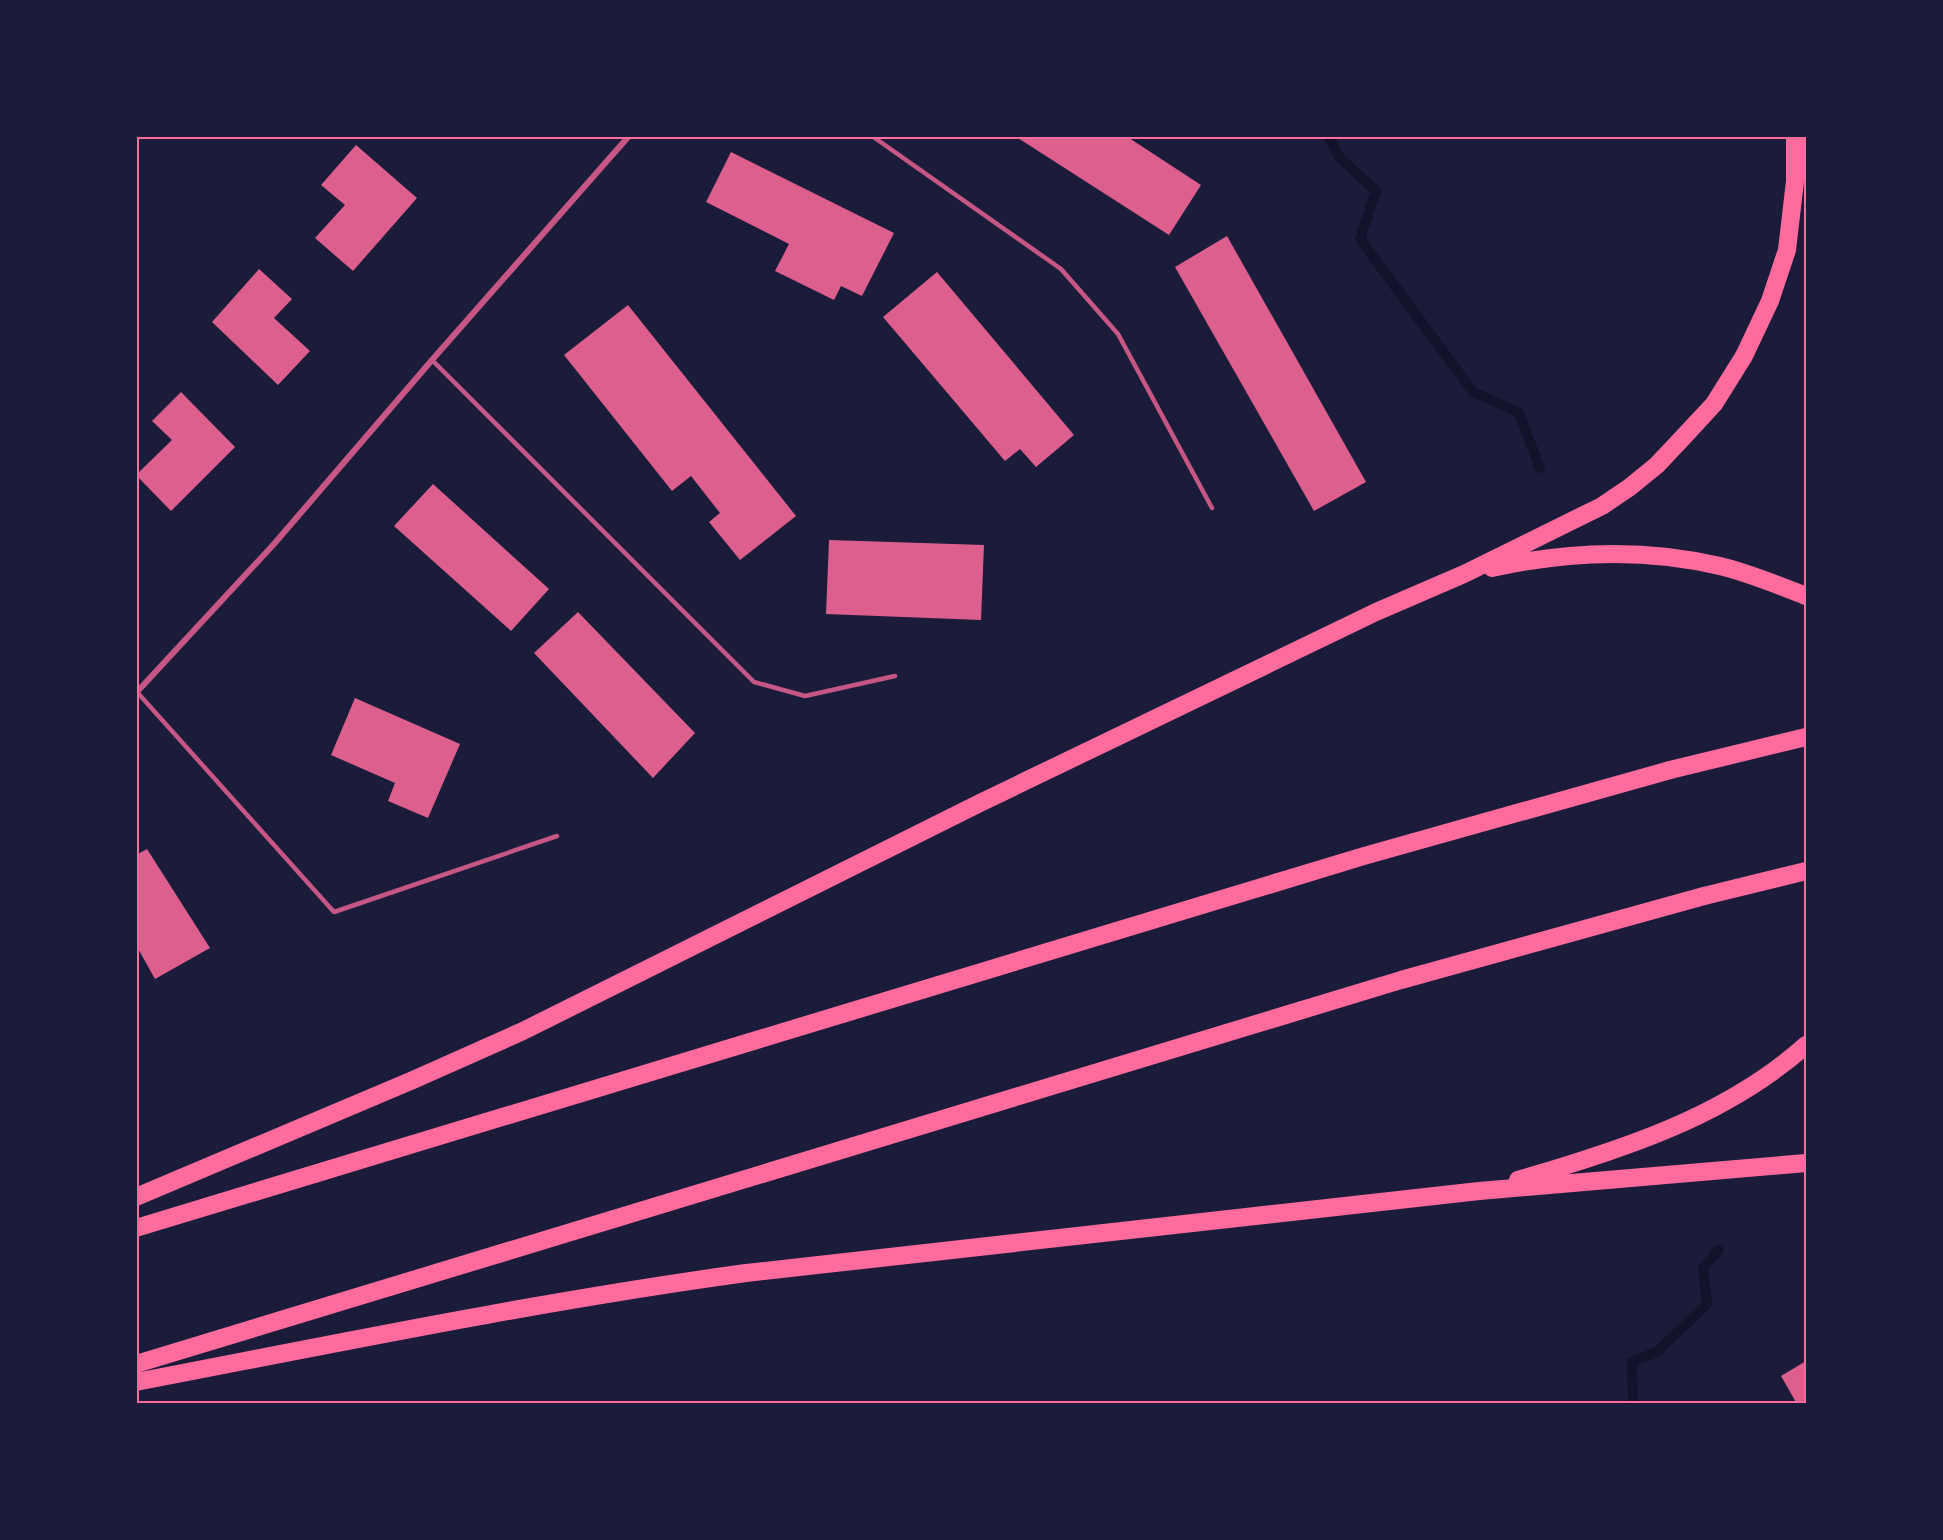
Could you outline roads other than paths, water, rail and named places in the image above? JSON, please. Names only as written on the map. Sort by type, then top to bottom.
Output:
[{"type":"highway","points":[[136,1197],[523,1031],[982,802],[1376,612],[1464,574],[1602,506],[1630,488],[1657,465],[1714,404],[1744,356],[1770,301],[1787,250],[1795,181],[1795,136]]},
{"type":"highway","points":[[1464,574],[1552,557],[1637,554],[1679,558],[1721,566],[1806,596]]},
{"type":"highway","points":[[136,1228],[1375,852],[1670,770],[1806,737]]},
{"type":"highway","points":[[136,1364],[1401,980],[1704,896],[1806,871]]},
{"type":"highway","points":[[1479,1191],[1587,1160],[1640,1142],[1695,1118],[1746,1090],[1806,1045]]},
{"type":"highway","points":[[136,1382],[519,1308],[630,1289],[746,1273],[1479,1191],[1806,1163]]},
{"type":"street","points":[[137,692],[274,544],[629,136]]},
{"type":"lane","points":[[872,136],[1061,269],[1118,334],[1212,508]]},
{"type":"lane","points":[[432,360],[754,682],[805,696],[895,676]]},
{"type":"lane","points":[[137,692],[334,912],[557,836]]},
{"type":"waterway","points":[[1328,136],[1340,158],[1376,191],[1360,239],[1473,392],[1518,412],[1540,468]]},
{"type":"waterway","points":[[1633,1404],[1632,1362],[1657,1352],[1707,1304],[1703,1268],[1719,1250]]}]
